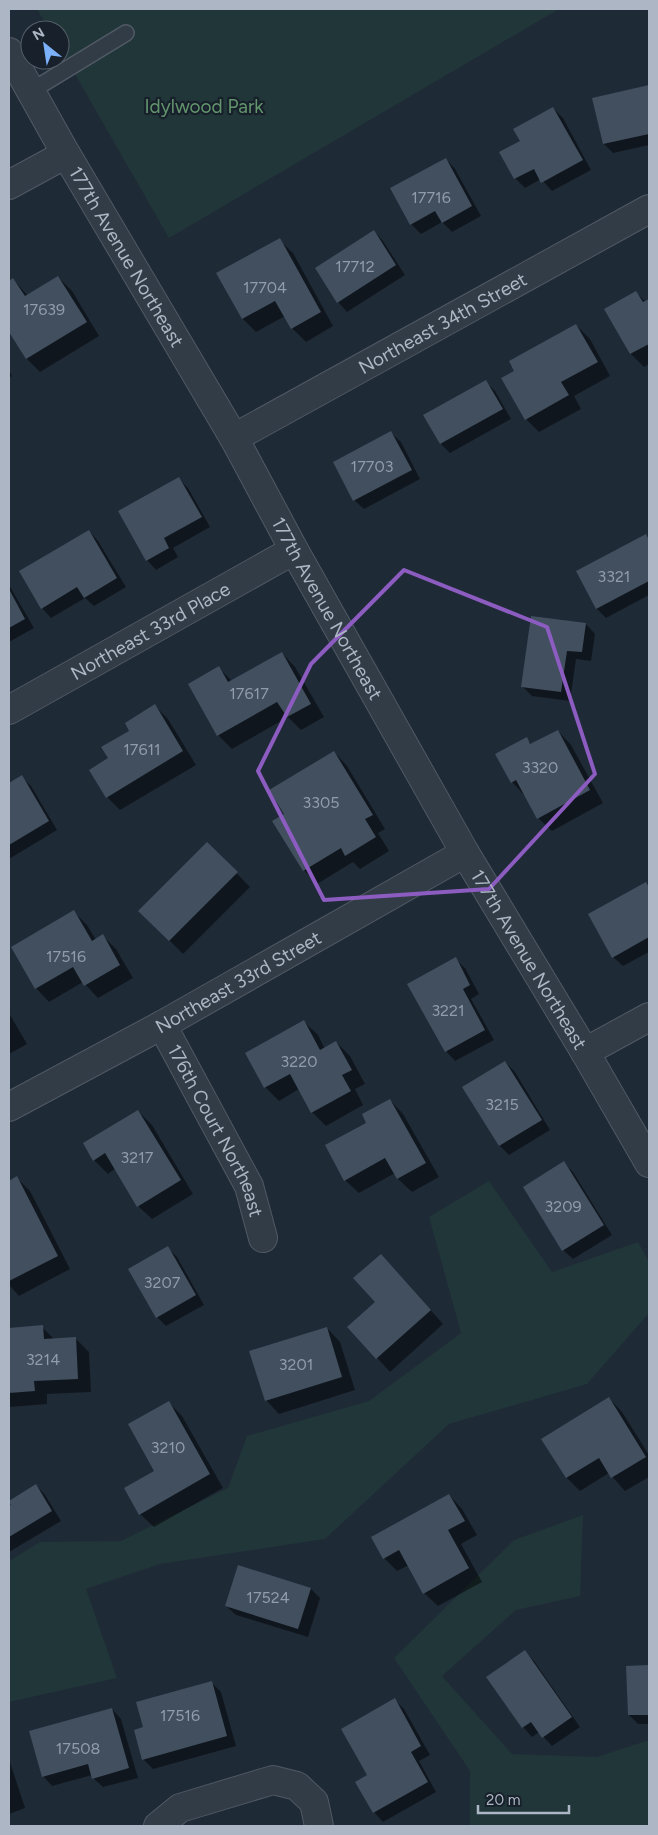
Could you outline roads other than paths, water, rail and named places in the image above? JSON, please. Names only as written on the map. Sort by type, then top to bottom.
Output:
[{"type":"street","name":"177th Avenue Northeast","points":[[9,52],[66,154],[234,438],[294,550],[465,853],[585,1052],[649,1163]]},
{"type":"street","points":[[9,185],[66,154]]},
{"type":"street","name":"Northeast 34th Street","points":[[234,438],[649,209]]},
{"type":"street","name":"Northeast 33rd Place","points":[[9,710],[294,550]]},
{"type":"street","name":"Northeast 33rd Street","points":[[9,1107],[162,1025],[465,853]]},
{"type":"street","points":[[585,1052],[649,1017]]},
{"type":"street","name":"176th Court Northeast","points":[[162,1025],[249,1186],[263,1238]]},
{"type":"street","points":[[158,1826],[180,1808],[273,1780],[298,1786],[314,1802],[319,1826]]},
{"type":"lane","points":[[31,91],[126,33]]},
{"type":"park label","name":"Idylwood Park","points":[[204,106]]}]
